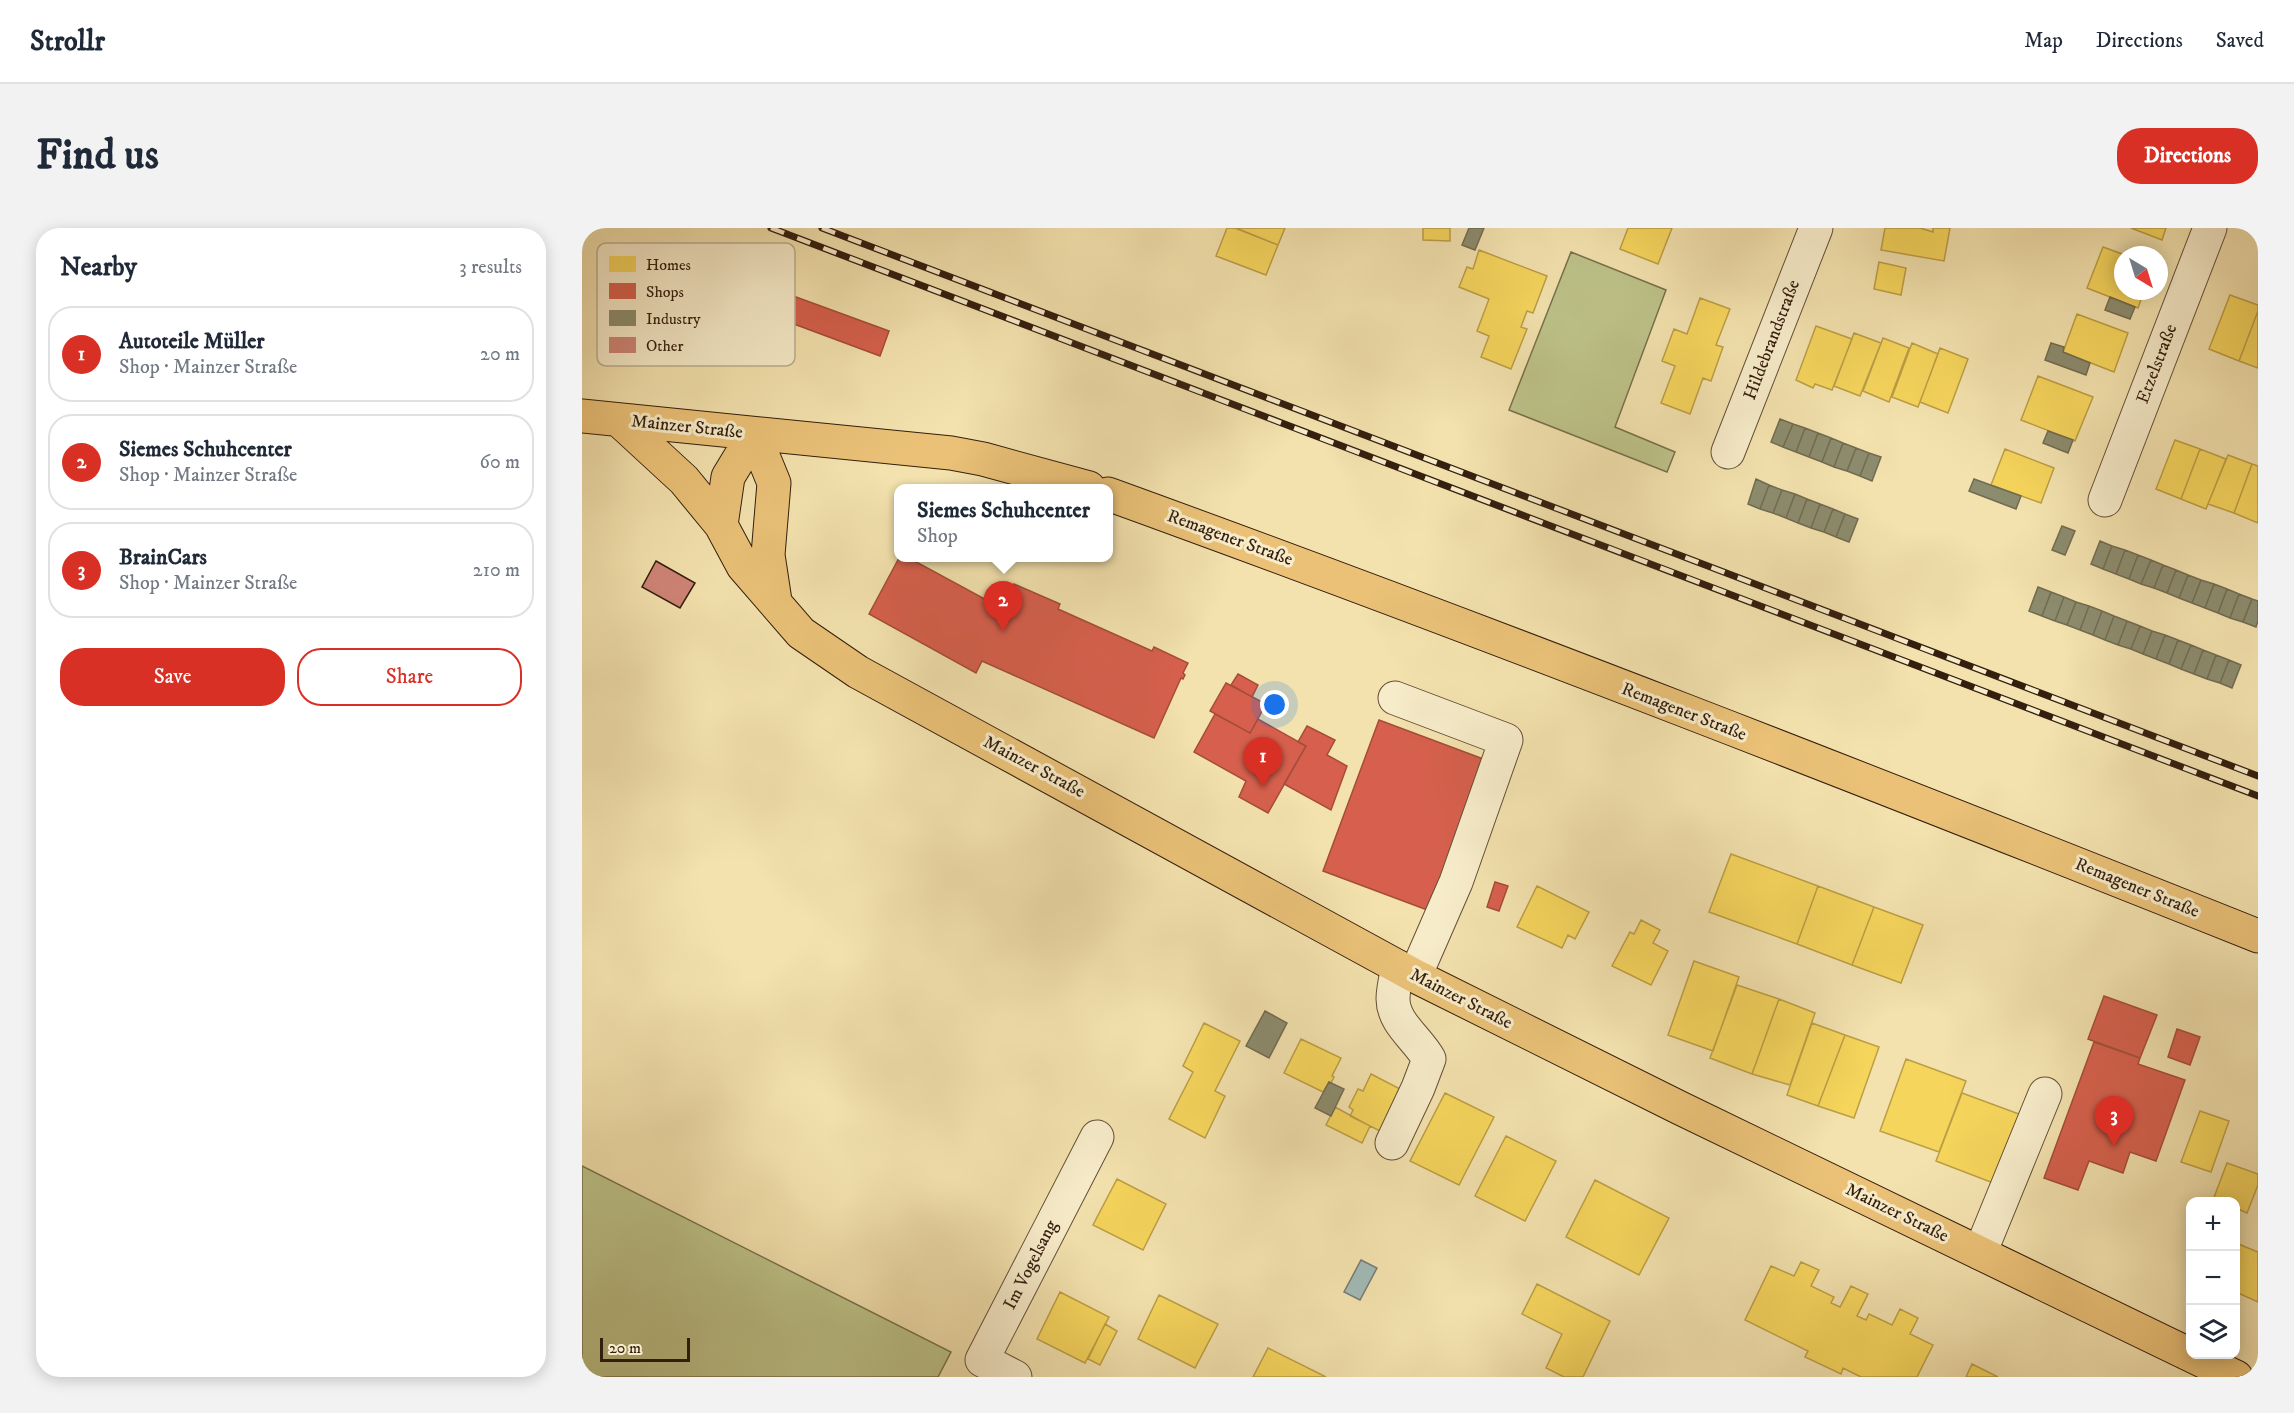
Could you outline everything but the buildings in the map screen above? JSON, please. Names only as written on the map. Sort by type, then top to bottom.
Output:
[{"type":"main road","name":"Mainzer Straße","points":[[582,416],[754,434]]},
{"type":"main road","name":"Mainzer Straße","points":[[620,421],[684,480],[721,525],[743,566],[808,639],[858,672],[1407,971],[1680,1108],[2236,1377]]},
{"type":"main road","name":"Mainzer Straße","points":[[721,525],[728,477],[754,434]]},
{"type":"main road","name":"Mainzer Straße","points":[[754,434],[774,483],[768,555],[775,601]]},
{"type":"main road","points":[[754,434],[951,453],[1016,467],[1072,484]]},
{"type":"main road","name":"Remagener Straße","points":[[1113,496],[1298,563],[2030,845],[2258,936]]},
{"type":"street","name":"Hildebrandstraße","points":[[1728,452],[1816,228]]},
{"type":"street","name":"Etzelstraße","points":[[2105,500],[2210,228]]},
{"type":"street","points":[[1392,1143],[1429,1059],[1424,1049],[1394,1012],[1393,999],[1456,882],[1506,740],[1395,698]]},
{"type":"street","points":[[1980,1253],[2045,1094]]},
{"type":"street","name":"Im Vogelsang","points":[[1015,1377],[982,1360],[1097,1137]]},
{"type":"street","name":"Mainzer Straße","points":[[2176,1348],[2205,1377]]},
{"type":"green space","points":[[1571,252],[1666,290],[1615,427],[1675,452],[1667,472],[1509,410]]},
{"type":"green space","points":[[582,1166],[951,1352],[938,1377],[582,1377]]},
{"type":"water","points":[[1361,1260],[1377,1268],[1360,1300],[1344,1292]]},
{"type":"railway","points":[[771,228],[2258,796]]},
{"type":"railway","points":[[822,228],[2258,776]]},
{"type":"place","name":"Siemes Schuhcenter","points":[[1003,631]]},
{"type":"place","name":"Autoteile Müller","points":[[1263,787]]},
{"type":"place","name":"BrainCars","points":[[2114,1146]]}]
